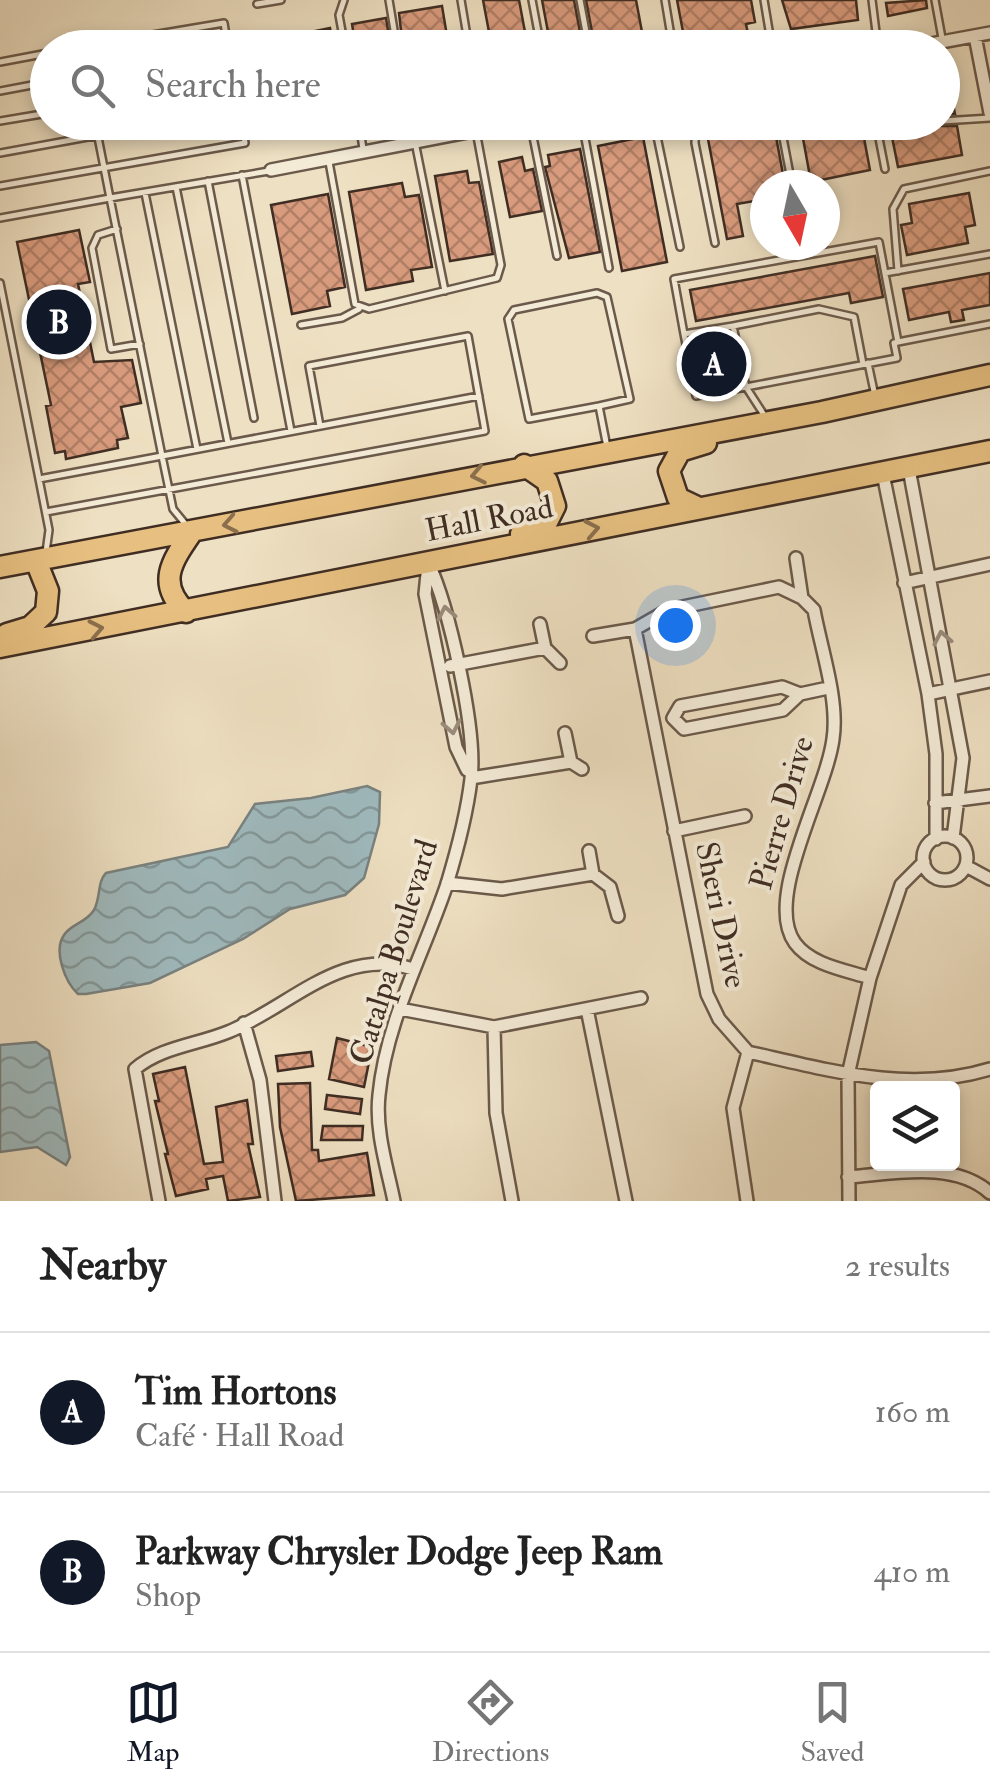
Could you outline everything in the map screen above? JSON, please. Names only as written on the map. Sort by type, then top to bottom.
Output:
[{"type":"highway","name":"Hall Road","points":[[0,568],[524,465],[822,412],[990,375]]},
{"type":"highway","points":[[699,508],[678,498],[669,480],[680,451],[800,426],[822,412]]},
{"type":"highway","name":"Hall Road","points":[[0,647],[990,451]]},
{"type":"highway","points":[[428,562],[545,526],[555,506],[553,495],[548,481],[524,465]]},
{"type":"highway","points":[[186,612],[170,593],[167,581],[169,565],[192,532]]},
{"type":"highway","points":[[0,635],[30,627],[46,612],[48,591],[41,560]]},
{"type":"street","points":[[960,38],[990,33]]},
{"type":"street","points":[[975,36],[990,115]]},
{"type":"street","points":[[270,170],[427,140]]},
{"type":"street","points":[[909,469],[963,758],[954,838]]},
{"type":"street","points":[[883,474],[928,694],[936,754],[936,839]]},
{"type":"street","name":"Pierre Drive","points":[[796,558],[802,598],[814,610],[834,733],[829,762],[788,880],[784,914],[796,945],[820,963],[870,978]]},
{"type":"street","points":[[428,562],[425,594],[456,747],[471,778],[576,766],[565,732]]},
{"type":"street","name":"Catalpa Boulevard","points":[[394,1201],[378,1096],[400,1009],[447,883],[471,778],[456,665],[441,590],[428,562]]},
{"type":"street","points":[[904,583],[990,564]]},
{"type":"street","points":[[593,636],[635,629],[668,610],[779,587],[802,598]]},
{"type":"street","points":[[540,624],[546,648],[560,663]]},
{"type":"street","name":"Sheri Drive","points":[[635,629],[706,994],[718,1020],[748,1052]]},
{"type":"street","points":[[441,668],[546,648]]},
{"type":"street","points":[[928,694],[990,681]]},
{"type":"street","points":[[800,694],[782,687],[680,706],[673,718],[684,729],[767,714],[783,710],[800,694],[828,688]]},
{"type":"street","points":[[935,803],[990,796]]},
{"type":"street","points":[[674,830],[745,816]]},
{"type":"street","points":[[849,1201],[848,1074],[870,978],[901,885],[924,862],[925,850],[936,839],[954,838],[963,844],[966,866],[960,876],[938,879],[924,862]]},
{"type":"street","points":[[588,851],[593,874],[610,887],[618,916]]},
{"type":"street","points":[[966,866],[990,879]]},
{"type":"street","points":[[447,883],[502,889],[593,874]]},
{"type":"street","points":[[159,1201],[134,1069],[150,1056],[244,1024],[346,968],[382,962],[414,969]]},
{"type":"street","points":[[400,1009],[494,1027],[641,998]]},
{"type":"street","points":[[587,1009],[626,1201]]},
{"type":"street","points":[[244,1024],[260,1080],[275,1201]]},
{"type":"street","points":[[494,1027],[496,1114],[512,1201]]},
{"type":"street","points":[[747,1201],[732,1108],[748,1052],[848,1074],[924,1082],[990,1069]]},
{"type":"street","points":[[848,1177],[940,1173],[988,1188]]},
{"type":"lane","points":[[257,4],[281,0]]},
{"type":"lane","points":[[389,0],[395,30]]},
{"type":"lane","points":[[460,0],[466,30]]},
{"type":"lane","points":[[532,0],[538,30]]},
{"type":"lane","points":[[580,0],[586,30]]},
{"type":"lane","points":[[665,0],[670,30]]},
{"type":"lane","points":[[764,0],[769,30]]},
{"type":"lane","points":[[872,0],[876,30]]},
{"type":"lane","points":[[935,0],[940,30]]},
{"type":"lane","points":[[340,1],[343,30]]},
{"type":"lane","points":[[182,30],[224,23],[225,30]]},
{"type":"lane","points":[[0,62],[30,56]]},
{"type":"lane","points":[[0,90],[30,85]]},
{"type":"lane","points":[[0,121],[30,115]]},
{"type":"lane","points":[[960,119],[990,115]]},
{"type":"lane","points":[[0,153],[71,140]]},
{"type":"lane","points":[[99,140],[168,489],[174,509],[192,532]]},
{"type":"lane","points":[[0,186],[245,143],[245,140]]},
{"type":"lane","points":[[362,140],[364,152]]},
{"type":"lane","points":[[414,140],[445,292]]},
{"type":"lane","points":[[301,325],[494,281],[499,273],[482,140]]},
{"type":"lane","points":[[533,140],[556,256]]},
{"type":"lane","points":[[585,140],[609,268]]},
{"type":"lane","points":[[658,140],[680,247]]},
{"type":"lane","points":[[695,140],[715,242]]},
{"type":"lane","points":[[783,140],[789,170]]},
{"type":"lane","points":[[880,140],[886,169]]},
{"type":"lane","points":[[328,159],[359,309]]},
{"type":"lane","points":[[0,218],[270,170]]},
{"type":"lane","points":[[898,271],[892,220],[904,189],[990,171]]},
{"type":"lane","points":[[242,175],[290,432]]},
{"type":"lane","points":[[208,181],[254,418]]},
{"type":"lane","points":[[176,186],[228,444]]},
{"type":"lane","points":[[145,192],[197,449]]},
{"type":"lane","points":[[117,229],[98,235],[92,248],[111,349],[140,344]]},
{"type":"lane","points":[[898,342],[878,242],[674,280],[696,396],[897,358],[894,343],[990,324]]},
{"type":"lane","points":[[885,273],[990,254]]},
{"type":"lane","points":[[0,283],[46,512],[41,560]]},
{"type":"lane","points":[[598,293],[607,296],[630,399],[599,406],[528,419],[508,319],[514,310],[598,293]]},
{"type":"lane","points":[[684,334],[819,310],[854,317],[876,399]]},
{"type":"lane","points":[[733,326],[746,387],[768,420]]},
{"type":"lane","points":[[46,512],[485,430],[468,336],[309,366],[320,426]]},
{"type":"lane","points":[[686,344],[734,336]]},
{"type":"lane","points":[[40,479],[479,396]]},
{"type":"lane","points":[[599,406],[608,450]]},
{"type":"water","points":[[367,786],[380,792],[379,824],[364,878],[345,895],[290,909],[243,939],[150,983],[86,994],[73,989],[62,966],[61,942],[67,931],[94,910],[106,873],[228,847],[255,804]]},
{"type":"water","points":[[36,1042],[49,1051],[70,1157],[66,1165],[37,1147],[0,1152],[0,1045]]},
{"type":"building","points":[[483,0],[519,0],[525,30],[489,30]]},
{"type":"building","points":[[542,0],[574,0],[580,30],[548,30]]},
{"type":"building","points":[[586,0],[636,0],[642,30],[592,30]]},
{"type":"building","points":[[677,0],[751,0],[755,22],[746,24],[747,30],[683,30]]},
{"type":"building","points":[[782,0],[856,0],[858,20],[791,29]]},
{"type":"building","points":[[926,0],[927,8],[888,16],[886,3]]},
{"type":"building","points":[[442,6],[446,30],[401,30],[399,13]]},
{"type":"building","points":[[386,18],[388,30],[353,30],[352,24]]},
{"type":"building","points":[[644,140],[667,262],[622,271],[598,146]]},
{"type":"building","points":[[708,140],[777,140],[782,170],[750,170],[750,202],[737,204],[743,236],[727,239]]},
{"type":"building","points":[[803,140],[864,140],[870,170],[840,176],[840,170],[809,170]]},
{"type":"building","points":[[893,140],[959,140],[962,155],[898,167]]},
{"type":"building","points":[[580,149],[600,252],[569,258],[545,167],[550,166],[548,155]]},
{"type":"building","points":[[522,157],[525,171],[533,169],[542,211],[510,217],[499,162]]},
{"type":"building","points":[[467,171],[469,183],[479,182],[493,254],[450,261],[435,176]]},
{"type":"building","points":[[402,183],[405,197],[419,195],[432,267],[411,270],[413,281],[366,290],[349,192]]},
{"type":"building","points":[[969,193],[975,225],[965,227],[968,243],[907,255],[901,225],[912,223],[909,204]]},
{"type":"building","points":[[328,194],[345,287],[327,291],[330,306],[292,314],[271,205]]},
{"type":"building","points":[[79,230],[90,282],[78,284],[94,362],[132,360],[141,403],[121,407],[128,438],[117,440],[118,448],[66,459],[65,451],[55,453],[46,406],[51,405],[17,242]]},
{"type":"building","points":[[875,256],[883,297],[851,303],[849,293],[696,321],[690,290]]},
{"type":"building","points":[[990,273],[990,305],[962,310],[964,320],[951,322],[949,312],[909,320],[903,289]]},
{"type":"building","points":[[720,345],[726,348],[732,379],[703,384],[697,349]]},
{"type":"building","points":[[337,1038],[372,1047],[364,1087],[329,1079]]},
{"type":"building","points":[[311,1052],[313,1066],[278,1071],[276,1056]]},
{"type":"building","points":[[185,1067],[204,1164],[223,1162],[216,1107],[247,1100],[253,1144],[248,1144],[260,1197],[228,1201],[223,1176],[206,1179],[208,1189],[176,1196],[155,1101],[159,1101],[153,1074]]},
{"type":"building","points":[[310,1083],[312,1150],[318,1150],[319,1161],[367,1153],[374,1195],[296,1201],[280,1127],[278,1084]]},
{"type":"building","points":[[327,1095],[362,1099],[360,1114],[325,1109]]},
{"type":"building","points":[[323,1126],[363,1126],[362,1140],[321,1140]]},
{"type":"place","name":"Parkway Chrysler Dodge Jeep Ram","points":[[59,322]]},
{"type":"place","name":"Tim Hortons","points":[[714,364]]}]
